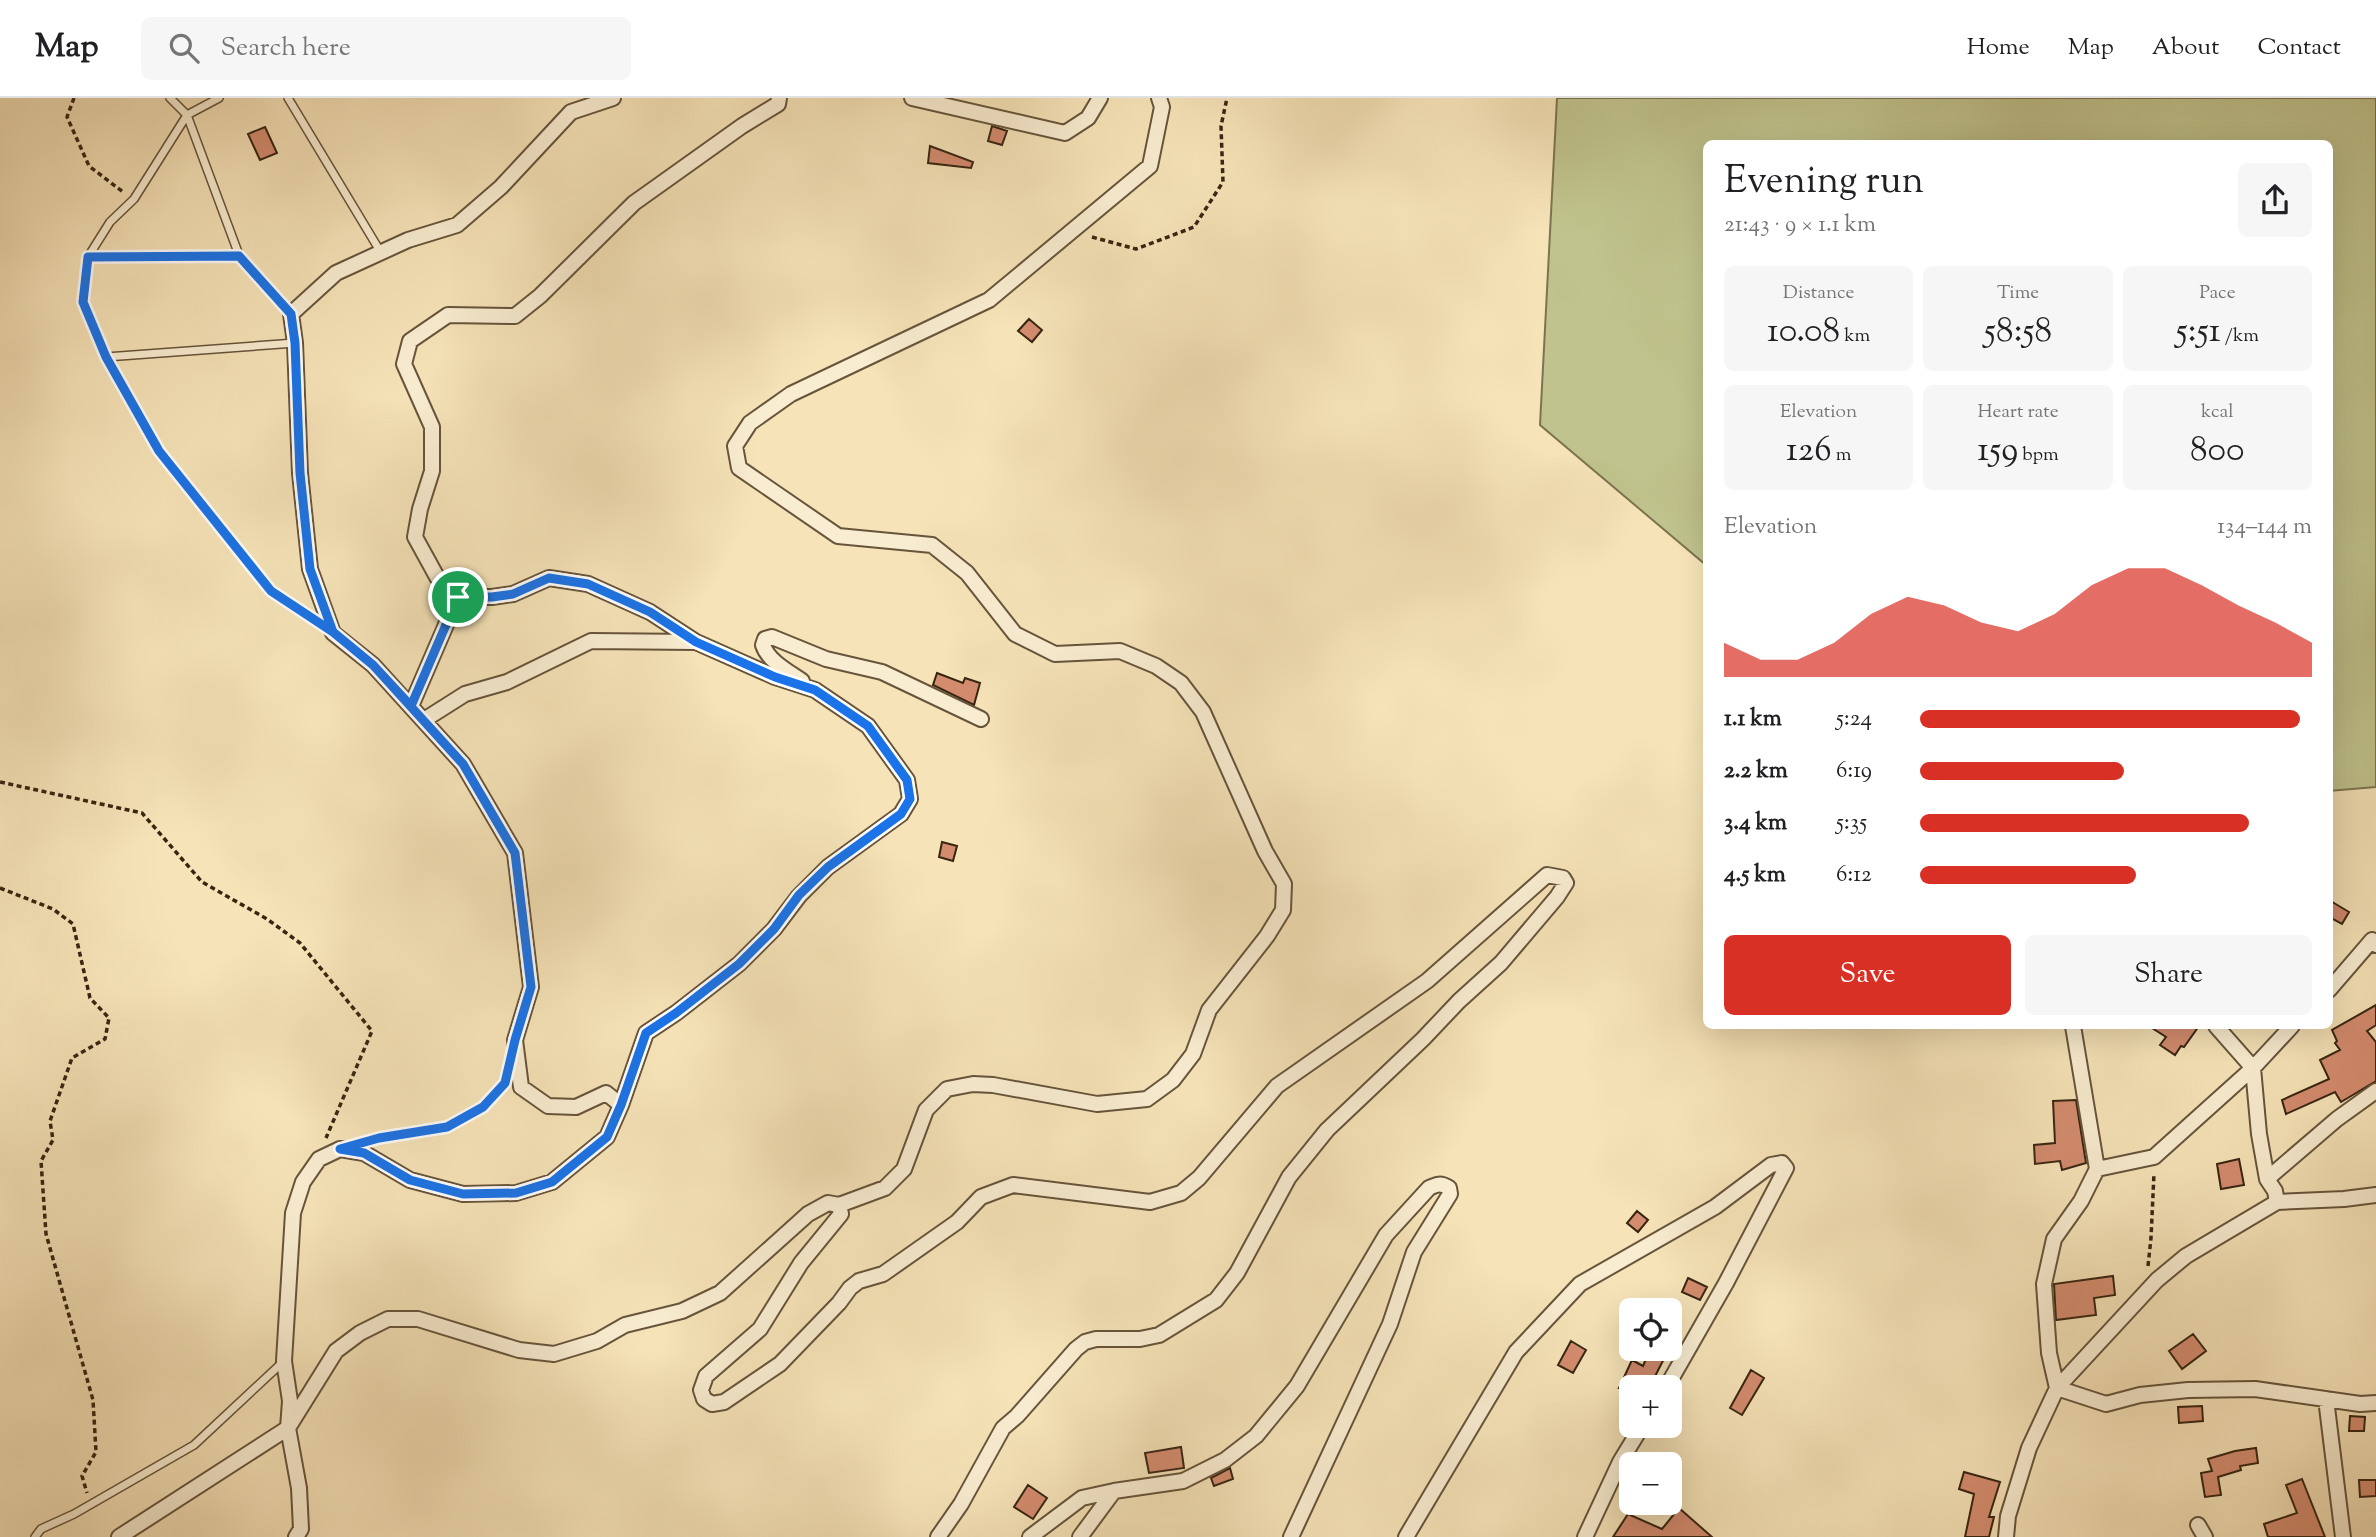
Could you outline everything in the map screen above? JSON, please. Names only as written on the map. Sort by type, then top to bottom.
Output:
[{"type":"street","points":[[613,98],[571,105],[501,187],[457,225],[380,251],[335,273],[291,314],[295,343],[300,473],[310,569],[333,632],[373,665],[463,764],[515,853],[531,987],[515,1040],[521,1087],[548,1106],[576,1107],[606,1093],[621,1105]]},
{"type":"street","points":[[779,98],[778,104],[742,126],[634,203],[540,296],[514,316],[448,315],[410,341],[404,364],[432,427],[432,471],[420,509],[415,537],[437,577],[458,597],[513,594],[549,578],[588,584],[650,612],[696,642],[775,677],[815,690]]},
{"type":"street","points":[[912,98],[1065,133],[1088,118],[1100,98]]},
{"type":"street","points":[[119,1537],[288,1428],[313,1392],[336,1351],[360,1333],[388,1319],[418,1319],[520,1350],[554,1354],[597,1341],[625,1325],[682,1311],[720,1293],[808,1214],[828,1203],[839,1205],[885,1188],[904,1168],[926,1110],[947,1089],[973,1084],[993,1085],[1097,1104],[1147,1099],[1173,1080],[1194,1054],[1209,1010],[1267,936],[1283,910],[1284,884],[1265,851],[1203,712],[1181,683],[1156,666],[1120,651],[1055,654],[1015,634],[967,573],[932,545],[838,536],[739,468],[734,446],[750,423],[791,394],[989,300],[1073,232],[1150,166],[1162,107],[1159,98]]},
{"type":"street","points":[[411,706],[458,597]]},
{"type":"street","points":[[296,1537],[301,1529],[299,1488],[288,1428],[290,1401],[284,1361],[293,1213],[303,1182],[319,1159],[340,1149],[364,1153],[410,1180],[463,1194],[516,1193],[552,1182],[607,1137],[646,1033],[739,964],[774,929],[799,895],[828,867],[901,814],[910,799],[907,780],[868,726],[783,668],[765,651],[765,639],[772,637],[826,659],[882,672],[981,719]]},
{"type":"street","points":[[424,720],[465,694],[507,682],[591,642],[696,642]]},
{"type":"street","points":[[839,1205],[841,1214],[801,1263],[760,1329],[706,1376],[701,1390],[704,1399],[712,1404],[724,1402],[780,1364],[850,1288],[859,1281],[883,1274],[957,1222],[982,1197],[1013,1185],[1150,1202],[1181,1193],[1199,1178],[1262,1101],[1292,1073],[1427,981],[1547,875],[1563,878],[1566,883],[1501,962],[1327,1130],[1289,1177],[1237,1273],[1216,1300],[1159,1335],[1140,1339],[1096,1339],[1085,1342],[1076,1349],[1017,1416],[1003,1428],[961,1504],[938,1537]]},
{"type":"street","points":[[2333,985],[2372,940],[2376,945]]},
{"type":"street","points":[[2057,1388],[2049,1353],[2045,1284],[2054,1239],[2081,1201],[2097,1169],[2074,1029]]},
{"type":"street","points":[[2219,1029],[2253,1068],[2259,1134],[2267,1179],[2277,1202]]},
{"type":"street","points":[[2097,1169],[2154,1157],[2253,1068],[2289,1029]]},
{"type":"street","points":[[2267,1179],[2337,1119],[2376,1091]]},
{"type":"street","points":[[1406,1537],[1516,1352],[1580,1284],[1715,1207],[1772,1165],[1782,1163],[1786,1168],[1780,1180],[1673,1375]]},
{"type":"street","points":[[1030,1537],[1082,1498],[1183,1481],[1225,1460],[1256,1436],[1297,1386],[1386,1235],[1429,1188],[1444,1184],[1449,1188],[1450,1194],[1414,1252],[1390,1324],[1291,1537]]},
{"type":"street","points":[[2006,1537],[2008,1516],[2029,1448],[2057,1388],[2157,1280],[2186,1256],[2277,1202],[2376,1195]]},
{"type":"street","points":[[2057,1388],[2106,1404],[2140,1395],[2188,1390],[2255,1389],[2360,1404],[2376,1403]]},
{"type":"street","points":[[2326,1399],[2343,1537]]},
{"type":"street","points":[[1585,1537],[1620,1462],[1635,1438]]},
{"type":"street","points":[[1080,1537],[1114,1491]]},
{"type":"lane","points":[[170,98],[187,115],[239,256],[291,314]]},
{"type":"lane","points":[[219,98],[187,115],[134,200],[110,222],[88,257],[83,302],[106,357],[159,451],[271,591],[333,632]]},
{"type":"lane","points":[[288,98],[380,251]]},
{"type":"lane","points":[[88,257],[239,256]]},
{"type":"lane","points":[[106,357],[295,343]]},
{"type":"lane","points":[[340,1149],[379,1138],[447,1127],[483,1107],[505,1083],[515,1040]]},
{"type":"lane","points":[[35,1537],[41,1530],[91,1505],[194,1445],[284,1361]]},
{"type":"path","points":[[75,98],[67,117],[89,166],[134,200]]},
{"type":"path","points":[[1073,232],[1136,249],[1194,227],[1223,182],[1221,126],[1227,98]]},
{"type":"path","points":[[0,782],[142,813],[202,882],[267,919],[300,943],[372,1031],[324,1143]]},
{"type":"path","points":[[0,888],[53,909],[73,924],[90,998],[108,1018],[105,1039],[72,1058],[50,1121],[53,1140],[41,1161],[46,1234],[93,1400],[96,1452],[82,1476],[91,1505]]},
{"type":"path","points":[[2146,1272],[2150,1260],[2154,1157]]},
{"type":"green space","points":[[1557,98],[2376,98],[2376,787],[2333,791],[2333,140],[1703,140],[1703,562],[1540,425]]},
{"type":"building","points":[[992,126],[1007,131],[1002,145],[988,141]]},
{"type":"building","points":[[265,127],[277,153],[260,160],[248,134]]},
{"type":"building","points":[[930,146],[973,162],[971,168],[928,163]]},
{"type":"building","points":[[1029,319],[1042,330],[1032,342],[1018,331]]},
{"type":"building","points":[[937,673],[963,683],[965,678],[980,683],[974,705],[933,685]]},
{"type":"building","points":[[942,842],[957,846],[953,861],[939,857]]},
{"type":"building","points":[[2333,902],[2349,912],[2342,924],[2333,919]]},
{"type":"building","points":[[2376,1005],[2376,1025],[2367,1031],[2376,1042],[2376,1081],[2341,1102],[2335,1092],[2286,1114],[2282,1100],[2329,1079],[2320,1060],[2340,1050],[2332,1030]]},
{"type":"building","points":[[2154,1029],[2197,1029],[2175,1055],[2160,1045],[2166,1037]]},
{"type":"building","points":[[2076,1100],[2086,1163],[2062,1170],[2060,1161],[2035,1164],[2034,1145],[2055,1143],[2053,1101]]},
{"type":"building","points":[[2239,1159],[2244,1185],[2221,1189],[2217,1164]]},
{"type":"building","points":[[1637,1211],[1648,1220],[1638,1232],[1627,1223]]},
{"type":"building","points":[[2113,1276],[2115,1295],[2094,1298],[2096,1315],[2056,1320],[2054,1284]]},
{"type":"building","points":[[1688,1278],[1707,1287],[1700,1300],[1682,1292]]},
{"type":"building","points":[[2193,1334],[2206,1351],[2182,1369],[2169,1351]]},
{"type":"building","points":[[1571,1341],[1586,1350],[1573,1373],[1558,1365]]},
{"type":"building","points":[[1632,1361],[1643,1366],[1645,1361],[1663,1361],[1656,1375],[1625,1375]]},
{"type":"building","points":[[1751,1370],[1764,1378],[1742,1415],[1730,1408]]},
{"type":"building","points":[[2202,1406],[2203,1421],[2179,1423],[2178,1407]]},
{"type":"building","points":[[2350,1416],[2365,1417],[2364,1431],[2349,1431]]},
{"type":"building","points":[[1181,1447],[1184,1468],[1149,1473],[1145,1453]]},
{"type":"building","points":[[2256,1448],[2258,1463],[2240,1466],[2241,1470],[2218,1477],[2221,1495],[2205,1497],[2201,1473],[2212,1471],[2208,1459]]},
{"type":"building","points":[[1230,1468],[1233,1479],[1214,1486],[1211,1478]]},
{"type":"building","points":[[1964,1472],[2000,1482],[1989,1517],[1994,1517],[1989,1537],[1965,1537],[1974,1494],[1959,1489]]},
{"type":"building","points":[[2302,1479],[2325,1537],[2268,1537],[2264,1524],[2297,1513],[2286,1485]]},
{"type":"building","points":[[2359,1480],[2376,1480],[2376,1496],[2360,1497]]},
{"type":"building","points":[[1028,1485],[1047,1498],[1033,1519],[1014,1507]]},
{"type":"building","points":[[1682,1511],[1712,1537],[1613,1537],[1627,1515],[1662,1529],[1673,1515],[1682,1515]]},
{"type":"route","points":[[458,597],[411,706],[373,665],[333,632],[310,569],[300,473],[295,343],[291,314],[239,256],[88,257],[83,302],[106,357],[159,451],[271,591],[333,632],[373,665],[463,764],[515,853],[531,987],[505,1083],[483,1107],[447,1127],[379,1138],[340,1149],[364,1153],[410,1180],[463,1194],[516,1193],[552,1182],[607,1137],[646,1033],[739,964],[774,929],[799,895],[828,867],[901,814],[910,799],[907,780],[868,726],[815,690],[775,677],[696,642],[650,612],[588,584],[549,578],[513,594],[458,597]]}]
